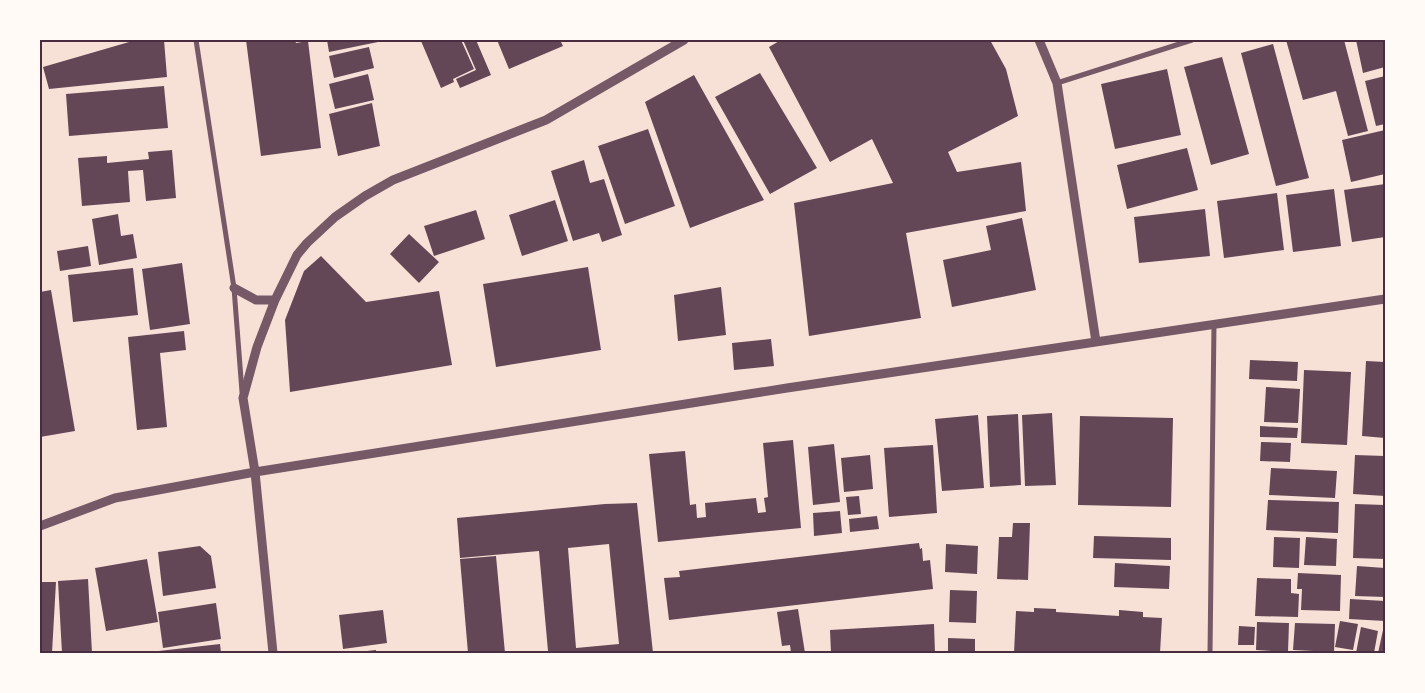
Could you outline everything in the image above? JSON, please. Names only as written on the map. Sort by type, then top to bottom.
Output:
[{"type":"street","points":[[196,40],[234,288],[243,398],[254,472],[272,653]]},
{"type":"street","points":[[243,398],[257,347],[275,300],[297,255],[307,243],[335,218],[365,196],[393,180],[546,120],[684,40]]},
{"type":"street","points":[[1039,40],[1057,83],[1096,342]]},
{"type":"street","points":[[1057,83],[1192,40]]},
{"type":"street","points":[[234,288],[256,300],[275,300]]},
{"type":"street","points":[[40,526],[115,498],[254,472],[787,388],[1385,299]]},
{"type":"street","points":[[1210,653],[1214,324]]},
{"type":"building","points":[[136,40],[164,40],[167,77],[49,89],[43,67]]},
{"type":"building","points":[[246,40],[295,40],[296,43],[308,41],[321,148],[261,156]]},
{"type":"building","points":[[327,40],[378,40],[378,42],[329,52]]},
{"type":"building","points":[[461,40],[474,69],[453,79],[454,82],[441,88],[421,41]]},
{"type":"building","points":[[463,40],[476,40],[491,75],[460,88],[456,79],[476,70]]},
{"type":"building","points":[[497,40],[560,40],[563,46],[509,69]]},
{"type":"building","points":[[781,40],[990,40],[1006,69],[1018,116],[948,152],[957,172],[1021,162],[1026,211],[906,233],[921,318],[809,336],[794,203],[893,183],[872,139],[830,162],[769,47]]},
{"type":"building","points":[[1286,40],[1344,40],[1368,131],[1348,136],[1336,91],[1303,100]]},
{"type":"building","points":[[1356,40],[1385,40],[1385,67],[1363,73]]},
{"type":"building","points":[[1273,44],[1309,178],[1276,186],[1241,53]]},
{"type":"building","points":[[369,47],[374,68],[334,78],[329,56]]},
{"type":"building","points":[[1222,57],[1249,154],[1211,165],[1184,67]]},
{"type":"building","points":[[1167,69],[1181,135],[1115,149],[1101,84]]},
{"type":"building","points":[[760,73],[817,168],[770,194],[715,97]]},
{"type":"building","points":[[368,74],[374,100],[335,109],[329,84]]},
{"type":"building","points":[[694,75],[764,200],[690,228],[645,102]]},
{"type":"building","points":[[1385,76],[1385,124],[1376,126],[1365,81]]},
{"type":"building","points":[[164,86],[168,128],[69,136],[66,94]]},
{"type":"building","points":[[372,103],[380,146],[338,156],[329,114]]},
{"type":"building","points":[[648,129],[675,206],[625,224],[598,146]]},
{"type":"building","points":[[1385,130],[1385,174],[1351,182],[1342,140]]},
{"type":"building","points":[[1187,148],[1198,190],[1127,209],[1117,165]]},
{"type":"building","points":[[172,150],[176,198],[146,201],[143,170],[128,171],[130,202],[82,206],[78,158],[107,156],[107,163],[149,159],[148,152]]},
{"type":"building","points":[[584,160],[590,183],[604,179],[622,235],[602,242],[599,233],[573,241],[551,171]]},
{"type":"building","points":[[1385,184],[1385,237],[1352,242],[1344,190]]},
{"type":"building","points":[[1334,189],[1341,246],[1293,252],[1286,195]]},
{"type":"building","points":[[1277,193],[1284,250],[1224,258],[1217,201]]},
{"type":"building","points":[[555,200],[568,241],[522,256],[509,215]]},
{"type":"building","points":[[1205,209],[1210,256],[1139,263],[1134,217]]},
{"type":"building","points":[[476,210],[485,239],[434,256],[424,226]]},
{"type":"building","points":[[118,214],[121,236],[133,234],[137,258],[99,265],[92,219]]},
{"type":"building","points":[[1022,218],[1036,290],[952,307],[943,260],[991,250],[986,226]]},
{"type":"building","points":[[409,234],[439,262],[419,283],[390,254]]},
{"type":"building","points":[[88,246],[91,266],[60,271],[57,251]]},
{"type":"building","points":[[321,256],[366,302],[439,291],[452,365],[290,392],[285,320],[304,271]]},
{"type":"building","points":[[182,263],[190,324],[150,330],[142,269]]},
{"type":"building","points":[[588,267],[601,350],[496,367],[483,284]]},
{"type":"building","points":[[133,268],[138,315],[73,322],[68,275]]},
{"type":"building","points":[[721,287],[726,335],[678,341],[674,295]]},
{"type":"building","points":[[51,290],[75,431],[40,437],[40,292]]},
{"type":"building","points":[[184,331],[186,350],[160,353],[167,427],[137,430],[128,337]]},
{"type":"building","points":[[771,339],[774,366],[734,370],[732,343]]},
{"type":"building","points":[[1250,360],[1298,362],[1297,381],[1249,379]]},
{"type":"building","points":[[1366,361],[1385,362],[1385,438],[1362,436]]},
{"type":"building","points":[[1304,370],[1351,372],[1347,445],[1301,443]]},
{"type":"building","points":[[1266,387],[1300,389],[1298,423],[1264,422]]},
{"type":"building","points":[[1052,413],[1056,485],[1025,486],[1022,415]]},
{"type":"building","points":[[1018,414],[1021,485],[990,487],[987,416]]},
{"type":"building","points":[[978,415],[984,488],[942,491],[935,419]]},
{"type":"building","points":[[1080,416],[1173,418],[1171,507],[1078,505]]},
{"type":"building","points":[[1260,426],[1298,428],[1297,438],[1260,437]]},
{"type":"building","points":[[793,440],[801,528],[658,542],[649,454],[685,451],[690,505],[696,504],[697,518],[706,517],[705,503],[756,498],[758,513],[766,512],[764,498],[768,497],[763,443]]},
{"type":"building","points":[[1261,442],[1291,443],[1290,462],[1260,461]]},
{"type":"building","points":[[834,444],[840,502],[813,505],[808,447]]},
{"type":"building","points":[[933,445],[937,513],[889,517],[884,448]]},
{"type":"building","points":[[870,455],[873,489],[844,492],[841,458]]},
{"type":"building","points":[[1355,455],[1385,456],[1385,496],[1353,494]]},
{"type":"building","points":[[1271,468],[1337,471],[1335,498],[1269,495]]},
{"type":"building","points":[[859,496],[861,514],[848,515],[846,497]]},
{"type":"building","points":[[1268,500],[1339,502],[1338,533],[1266,530]]},
{"type":"building","points":[[637,503],[653,653],[535,653],[548,651],[539,551],[460,558],[457,518],[605,504]],"holes":[[[609,544],[619,644],[576,648],[568,548]]]},
{"type":"building","points":[[1355,504],[1385,505],[1385,559],[1353,558]]},
{"type":"building","points":[[840,511],[842,533],[814,536],[813,513]]},
{"type":"building","points":[[877,516],[879,529],[850,532],[849,519]]},
{"type":"building","points":[[1013,523],[1030,523],[1028,580],[997,579],[999,537],[1012,537]]},
{"type":"building","points":[[1094,536],[1171,538],[1171,560],[1093,558]]},
{"type":"building","points":[[1274,537],[1300,538],[1299,568],[1273,567]]},
{"type":"building","points":[[1306,537],[1337,539],[1336,566],[1304,565]]},
{"type":"building","points":[[919,543],[920,549],[922,548],[923,561],[930,560],[933,589],[669,620],[664,578],[680,577],[679,571]]},
{"type":"building","points":[[946,544],[978,546],[977,574],[945,572]]},
{"type":"building","points":[[200,546],[211,556],[216,588],[163,596],[158,552]]},
{"type":"building","points":[[496,556],[505,653],[468,653],[460,559]]},
{"type":"building","points":[[147,559],[158,622],[106,631],[95,568]]},
{"type":"building","points":[[1115,563],[1170,566],[1169,589],[1114,587]]},
{"type":"building","points":[[1357,566],[1385,568],[1385,597],[1355,596]]},
{"type":"building","points":[[1298,573],[1341,575],[1340,611],[1301,610],[1302,589],[1297,589]]},
{"type":"building","points":[[1257,578],[1291,579],[1291,593],[1299,594],[1298,617],[1255,616]]},
{"type":"building","points":[[88,579],[92,653],[62,653],[58,581]]},
{"type":"building","points":[[40,582],[56,582],[52,653],[40,653]]},
{"type":"building","points":[[950,590],[977,591],[976,623],[949,622]]},
{"type":"building","points":[[1350,599],[1385,601],[1385,621],[1349,619]]},
{"type":"building","points":[[216,603],[221,639],[163,648],[158,612]]},
{"type":"building","points":[[1034,608],[1056,609],[1056,612],[1119,616],[1119,610],[1143,612],[1143,617],[1162,618],[1160,653],[1014,653],[1016,611],[1034,612]]},
{"type":"building","points":[[798,609],[805,653],[791,653],[790,645],[782,646],[777,612]]},
{"type":"building","points":[[383,610],[387,643],[343,649],[339,615]]},
{"type":"building","points":[[1340,621],[1358,624],[1353,650],[1335,647]]},
{"type":"building","points":[[1257,622],[1289,623],[1288,652],[1256,650]]},
{"type":"building","points":[[1295,623],[1335,624],[1334,652],[1293,650]]},
{"type":"building","points":[[934,624],[935,653],[831,653],[830,630]]},
{"type":"building","points":[[1239,626],[1255,627],[1254,645],[1238,645]]},
{"type":"building","points":[[1361,627],[1378,631],[1374,653],[1356,653]]},
{"type":"building","points":[[1383,630],[1385,630],[1385,653],[1378,653]]},
{"type":"building","points":[[948,638],[975,639],[975,653],[948,653]]},
{"type":"building","points":[[220,644],[221,653],[150,653],[150,652]]},
{"type":"building","points":[[376,650],[376,653],[358,653],[358,652]]}]
